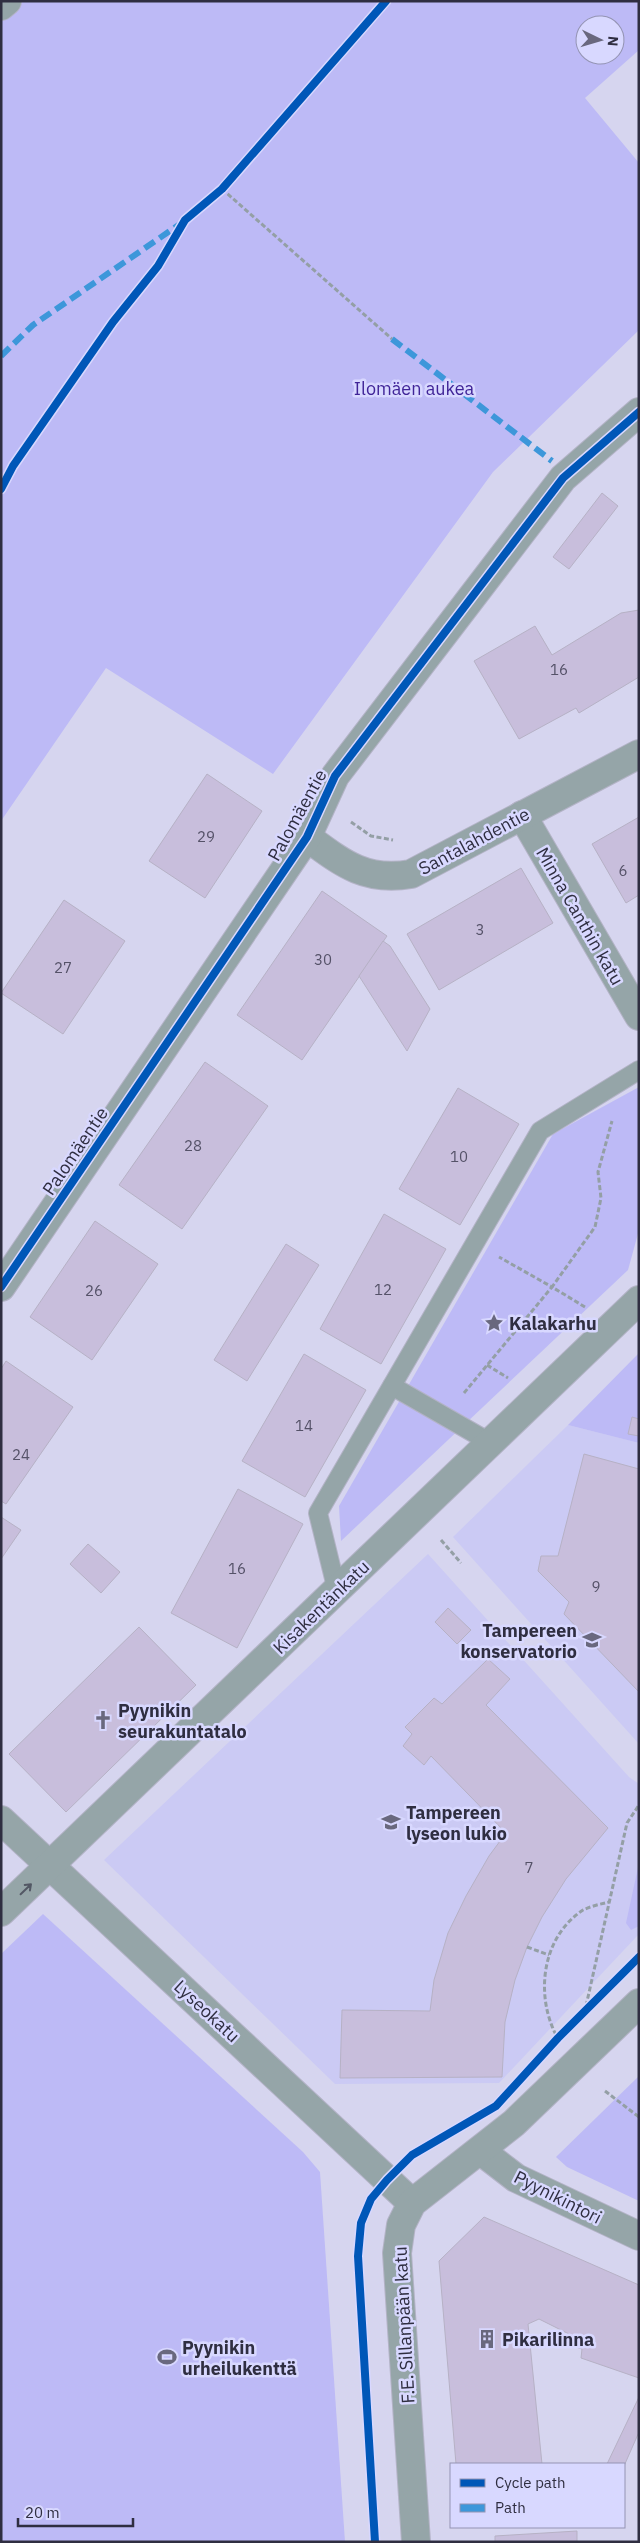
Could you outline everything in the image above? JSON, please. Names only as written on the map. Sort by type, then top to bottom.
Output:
[{"type":"street","points":[[1,6],[6,1]]},
{"type":"street","name":"Palomäentie","points":[[1,1287],[306,837],[335,776],[563,478],[639,412]]},
{"type":"street","name":"Santalahdentie","points":[[306,837],[329,853],[366,874],[390,878],[411,874],[639,754]]},
{"type":"street","name":"Minna Canthin katu","points":[[522,815],[639,1016]]},
{"type":"street","name":"Kisakentänkatu","points":[[1,1912],[639,1300]]},
{"type":"street","name":"Lyseokatu","points":[[1,1820],[412,2203]]},
{"type":"street","name":"F.E. Sillanpään katu","points":[[416,2542],[397,2253],[401,2225],[412,2203],[481,2151],[514,2123],[639,2003]]},
{"type":"street","name":"Pyynikintori","points":[[481,2151],[516,2178],[639,2236]]},
{"type":"lane","points":[[337,1591],[318,1513],[540,1131],[632,1073]]},
{"type":"lane","points":[[392,1386],[491,1443]]},
{"type":"path","points":[[214,195],[228,182]]},
{"type":"path","points":[[222,189],[392,339]]},
{"type":"path","points":[[445,1416],[552,1287],[595,1227],[601,1198],[598,1172],[632,1073]]},
{"type":"path","points":[[474,1244],[614,1324]]},
{"type":"path","points":[[441,1540],[461,1563]]},
{"type":"path","points":[[585,2011],[627,1823],[639,1805]]},
{"type":"path","points":[[558,2038],[548,2019],[544,1997],[549,1955],[572,1919],[586,1909],[609,1902]]},
{"type":"path","points":[[527,1947],[549,1955]]},
{"type":"path","points":[[585,2011],[598,1997]]},
{"type":"path","points":[[552,2045],[565,2031]]},
{"type":"path","points":[[605,2091],[639,2117]]},
{"type":"shaded area","name":"Tampereen konservatorio","points":[[568,1425],[639,1443],[639,1744],[453,1537]]},
{"type":"shaded area","name":"Tampereen lyseon lukio","points":[[428,1554],[629,1777],[639,1784],[639,1934],[499,2083],[335,2084],[104,1860]]},
{"type":"green space","name":"Ilomäen aukea","points":[[1,1],[639,1],[639,50],[625,62],[625,15],[575,15],[575,65],[622,65],[585,98],[639,163],[639,330],[493,472],[273,774],[106,668],[1,821]]},
{"type":"green space","points":[[639,1087],[639,1230],[628,1270],[341,1541],[339,1506],[553,1134]]},
{"type":"green space","points":[[639,1353],[639,1443],[568,1425]]},
{"type":"green space","points":[[639,1863],[639,1926],[631,1930],[626,1923]]},
{"type":"green space","name":"Pyynikin urheilukenttä","points":[[43,1914],[303,2152],[320,2172],[345,2542],[1,2542],[1,1954]]},
{"type":"green space","points":[[639,2076],[639,2201],[567,2167],[556,2157]]},
{"type":"building","points":[[602,493],[618,506],[569,569],[553,557]]},
{"type":"building","points":[[639,610],[639,677],[579,713],[576,708],[519,739],[474,661],[535,626],[552,655],[621,613]]},
{"type":"building","points":[[207,774],[262,811],[205,898],[149,861]]},
{"type":"building","points":[[639,817],[639,895],[626,903],[592,844]]},
{"type":"building","points":[[521,868],[553,923],[439,990],[407,934]]},
{"type":"building","points":[[322,891],[387,936],[302,1060],[237,1015]]},
{"type":"building","points":[[64,900],[125,941],[63,1034],[1,993]]},
{"type":"building","points":[[383,941],[390,946],[430,1009],[407,1051],[359,976]]},
{"type":"building","points":[[205,1062],[268,1106],[182,1229],[119,1185]]},
{"type":"building","points":[[458,1088],[519,1124],[460,1225],[399,1189]]},
{"type":"building","points":[[384,1214],[446,1249],[381,1364],[320,1329]]},
{"type":"building","points":[[95,1221],[158,1264],[92,1360],[30,1317]]},
{"type":"building","points":[[286,1244],[319,1265],[247,1381],[214,1360]]},
{"type":"building","points":[[304,1354],[366,1390],[305,1497],[242,1461]]},
{"type":"building","points":[[6,1361],[73,1407],[6,1504],[1,1501],[1,1369]]},
{"type":"building","points":[[632,1417],[639,1419],[639,1436],[628,1434]]},
{"type":"building","points":[[584,1454],[639,1469],[639,1692],[564,1614],[569,1602],[538,1571],[541,1556],[558,1556]]},
{"type":"building","points":[[238,1489],[303,1524],[237,1648],[171,1613]]},
{"type":"building","points":[[1,1517],[21,1530],[1,1559]]},
{"type":"building","points":[[88,1544],[120,1572],[101,1593],[70,1564]]},
{"type":"building","points":[[448,1608],[471,1630],[457,1644],[435,1622]]},
{"type":"building","name":"Pyynikin seurakuntatalo","points":[[139,1627],[196,1685],[66,1812],[9,1754]]},
{"type":"building","points":[[488,1659],[510,1679],[486,1705],[608,1828],[566,1879],[542,1917],[527,1947],[515,1980],[505,2022],[502,2077],[340,2078],[342,2010],[430,2011],[434,1980],[448,1933],[466,1896],[489,1856],[506,1833],[431,1756],[424,1765],[403,1746],[412,1734],[405,1727],[434,1698],[442,1704]]},
{"type":"building","name":"Pikarilinna","points":[[484,2217],[639,2285],[639,2378],[581,2358],[582,2349],[569,2345],[569,2334],[539,2319],[528,2324],[542,2463],[456,2463],[439,2261]]},
{"type":"building","points":[[639,2397],[639,2432],[625,2464],[607,2463]]},
{"type":"building","points":[[577,2531],[577,2542],[495,2542],[495,2536]]},
{"type":"marked path","points":[[1,356],[33,325],[180,224]]},
{"type":"marked path","points":[[392,339],[552,461]]},
{"type":"cycle path","points":[[1,489],[13,466],[113,322],[158,266],[185,220],[222,189],[386,1]]},
{"type":"cycle path","points":[[1,1287],[307,837],[335,776],[563,478],[639,412]]},
{"type":"cycle path","points":[[375,2542],[358,2256],[361,2223],[371,2199],[412,2155],[496,2106],[558,2038],[639,1957]]},
{"type":"place","name":"Kalakarhu","points":[[494,1323]]},
{"type":"place","name":"Tampereen konservatorio","points":[[592,1640]]},
{"type":"place","name":"Pyynikin seurakuntatalo","points":[[103,1720]]},
{"type":"place","name":"Tampereen lyseon lukio","points":[[391,1822]]},
{"type":"place","name":"Pikarilinna","points":[[487,2339]]},
{"type":"place","name":"Pyynikin urheilukenttä","points":[[167,2357]]}]
